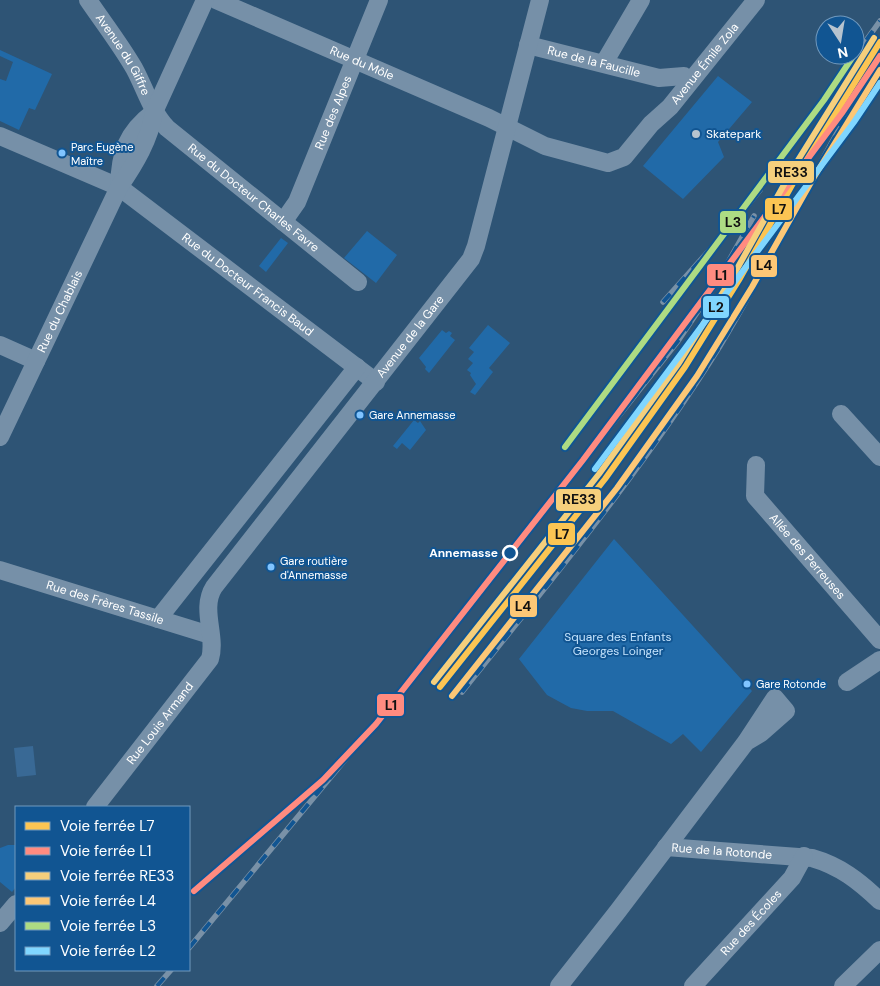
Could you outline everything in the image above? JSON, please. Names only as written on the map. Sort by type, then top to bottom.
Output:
[{"type":"street","name":"Avenue du Giffre","points":[[88,0],[133,67],[146,91],[154,112]]},
{"type":"street","name":"Rue du Chablais","points":[[0,437],[119,187],[132,168],[151,128],[154,112],[205,0]]},
{"type":"street","name":"Rue du Môle","points":[[216,0],[354,62],[507,126],[545,146],[580,156],[607,167]]},
{"type":"street","name":"Rue des Alpes","points":[[283,222],[297,202],[380,0]]},
{"type":"street","name":"Avenue de la Gare","points":[[210,635],[208,605],[212,590],[471,259],[540,0]]},
{"type":"street","points":[[604,63],[641,0]]},
{"type":"street","name":"Avenue Émile Zola","points":[[607,167],[624,163],[632,148],[684,76],[745,0]]},
{"type":"street","name":"Avenue Émile Zola","points":[[665,104],[756,0]]},
{"type":"street","name":"Rue de la Faucille","points":[[528,45],[659,78],[684,76]]},
{"type":"street","points":[[659,78],[665,104]]},
{"type":"street","name":"Rue du Docteur Charles Favre","points":[[154,112],[174,134],[358,282]]},
{"type":"street","name":"Rue du Docteur Francis Baud","points":[[0,136],[119,187],[376,382]]},
{"type":"street","points":[[0,345],[36,361]]},
{"type":"street","points":[[162,620],[297,452],[297,442],[357,367]]},
{"type":"street","points":[[841,414],[880,457]]},
{"type":"street","name":"Allée des Perreuses","points":[[756,465],[755,496],[880,640]]},
{"type":"street","name":"Rue des Frères Tassile","points":[[0,570],[210,635]]},
{"type":"street","name":"Rue Louis Armand","points":[[96,806],[210,659],[210,635]]},
{"type":"street","points":[[847,682],[880,660]]},
{"type":"street","points":[[666,847],[746,742]]},
{"type":"street","name":"Rue de la Rotonde","points":[[559,986],[666,847],[804,856],[843,870],[862,883],[880,901]]},
{"type":"street","name":"Rue des Écoles","points":[[693,986],[792,878],[804,856]]},
{"type":"street","points":[[0,923],[15,905]]},
{"type":"street","points":[[843,986],[880,950]]},
{"type":"green space","points":[[0,50],[52,74],[35,110],[29,108],[19,130],[0,121],[0,79],[6,81],[13,62],[0,56]]},
{"type":"green space","name":"Skatepark","points":[[718,76],[752,102],[718,142],[724,157],[683,199],[643,166]]},
{"type":"green space","points":[[367,231],[397,255],[376,283],[344,258]]},
{"type":"green space","points":[[281,238],[288,243],[266,272],[259,266]]},
{"type":"green space","points":[[488,325],[510,343],[489,368],[493,372],[475,395],[470,392],[476,384],[470,375],[471,373],[467,370],[473,363],[468,359],[474,352],[469,348]]},
{"type":"green space","points":[[442,330],[446,333],[449,331],[452,333],[450,336],[455,340],[429,373],[419,358]]},
{"type":"green space","points":[[414,420],[418,423],[420,421],[426,430],[410,450],[402,443],[397,449],[393,446]]},
{"type":"green space","name":"Square des Enfants Georges Loinger","points":[[614,539],[752,691],[701,752],[683,734],[671,744],[613,711],[587,711],[571,708],[547,695],[519,659]]},
{"type":"green space","points":[[15,845],[15,888],[12,892],[0,882],[0,848]]},
{"type":"shaded area","points":[[33,746],[36,775],[17,777],[14,748]]},
{"type":"railway","points":[[802,129],[880,21]]},
{"type":"railway","points":[[462,692],[629,479],[691,391],[720,346],[761,275],[839,130],[880,59]]},
{"type":"railway","points":[[663,302],[731,226],[760,190]]},
{"type":"railway","points":[[190,947],[383,714],[678,341],[713,289],[754,216]]},
{"type":"railway","points":[[157,986],[170,971]]},
{"type":"rail line","name":"RE33","points":[[434,682],[599,474],[679,363],[733,276],[795,165],[874,38]]},
{"type":"rail line","name":"L7","points":[[440,687],[605,479],[685,367],[739,280],[801,169],[880,42]]},
{"type":"rail line","name":"L1","points":[[194,891],[323,780],[376,724],[583,460],[842,113],[880,56]]},
{"type":"rail line","name":"L3","points":[[565,447],[824,100],[847,65]]},
{"type":"rail line","name":"L4","points":[[452,696],[617,488],[697,376],[752,287],[814,177],[880,70]]},
{"type":"rail line","name":"L2","points":[[595,469],[854,122],[880,83]]},
{"type":"place","name":"Skatepark","points":[[696,134]]},
{"type":"place","name":"Parc Eugène Maître","points":[[62,153]]},
{"type":"place","name":"Gare Annemasse","points":[[360,415]]},
{"type":"place","name":"Annemasse","points":[[510,553]]},
{"type":"place","name":"Gare routière d'Annemasse","points":[[271,567]]},
{"type":"place","name":"Gare Rotonde","points":[[747,684]]}]
